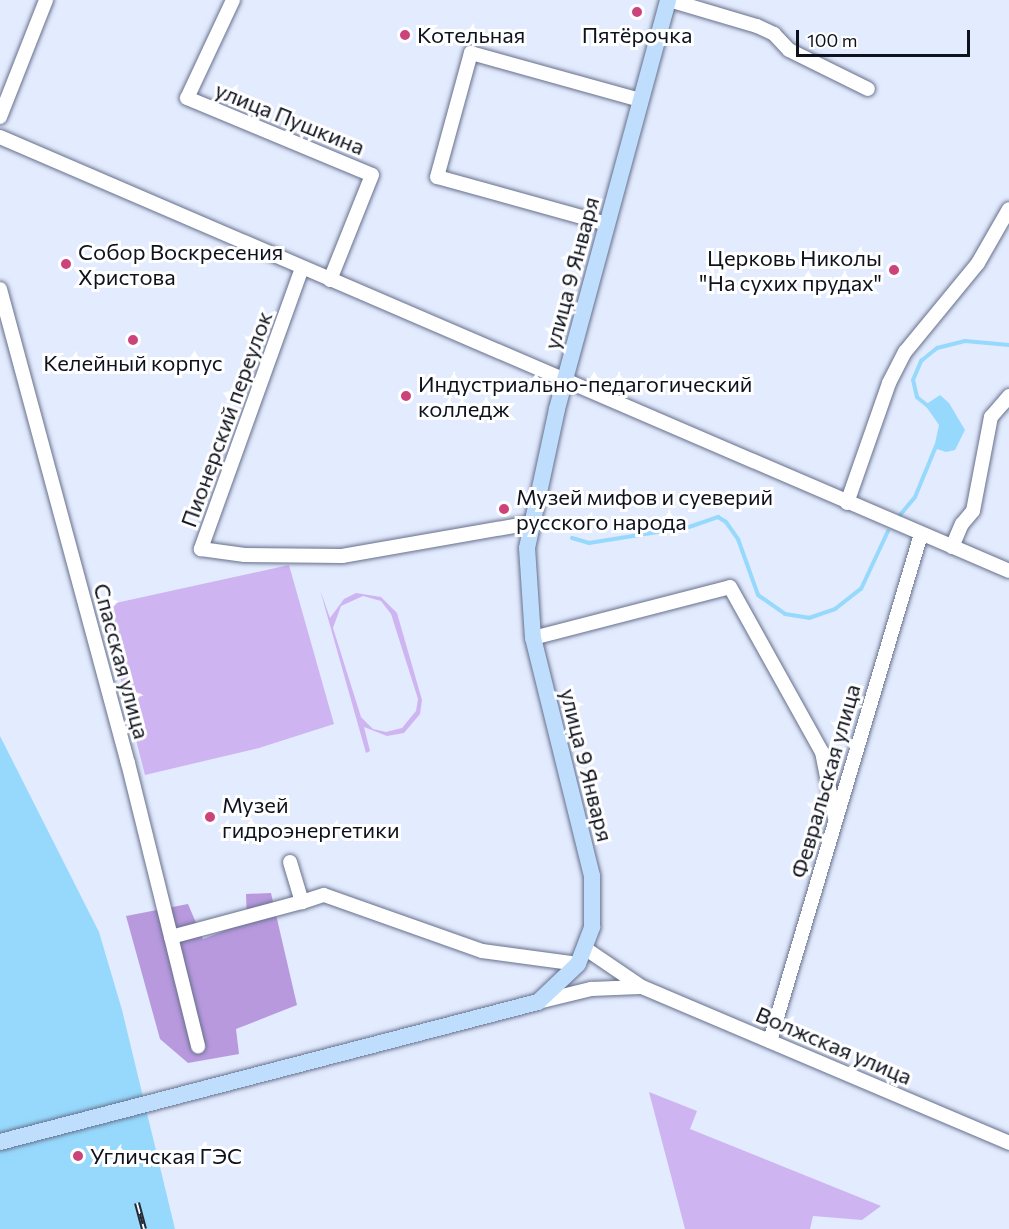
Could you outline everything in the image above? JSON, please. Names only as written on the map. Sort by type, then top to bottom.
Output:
[{"type":"main road","name":"улица 9 Января","points":[[537,1002],[578,964],[586,949],[594,909],[592,876],[532,638],[526,569],[531,523],[564,383],[668,0]]},
{"type":"main road","points":[[0,1142],[537,1002]]},
{"type":"street","points":[[0,117],[46,0]]},
{"type":"street","name":"улица Пушкина","points":[[233,0],[188,98],[372,175],[330,280]]},
{"type":"street","points":[[668,0],[757,26],[774,34],[789,50],[868,89]]},
{"type":"street","points":[[608,224],[437,177],[440,165],[471,53],[641,100]]},
{"type":"street","points":[[0,137],[564,383],[1009,571]]},
{"type":"street","points":[[847,503],[889,383],[905,352],[978,263],[1009,209]]},
{"type":"street","name":"Пионерский переулок","points":[[303,268],[201,549],[244,555],[342,556],[531,523]]},
{"type":"street","name":"Спасская улица","points":[[0,289],[198,1046]]},
{"type":"street","points":[[952,547],[976,503],[991,417],[1009,396]]},
{"type":"street","name":"Февральская улица","points":[[770,1041],[835,820],[862,742],[876,679],[921,534]]},
{"type":"street","points":[[532,638],[730,587],[822,752],[835,820]]},
{"type":"street","points":[[290,862],[302,902]]},
{"type":"street","points":[[171,937],[324,895],[482,951],[578,964]]},
{"type":"street","points":[[586,949],[642,987]]},
{"type":"street","points":[[537,1002],[591,989],[642,987]]},
{"type":"street","name":"Волжская улица","points":[[642,987],[1009,1143]]},
{"type":"shaded area","points":[[289,565],[334,724],[259,748],[145,775],[102,606]]},
{"type":"shaded area","points":[[320,590],[330,618],[344,599],[356,593],[381,597],[397,613],[422,700],[420,714],[404,733],[387,736],[364,727],[370,751],[366,753]],"holes":[[[363,596],[381,601],[391,614],[418,699],[416,711],[402,728],[386,732],[373,729],[361,717],[333,628],[341,606]]]},
{"type":"shaded area","points":[[271,893],[297,1005],[236,1029],[239,1054],[188,1063],[160,1039],[126,916],[188,904],[203,939],[247,922],[246,894]]},
{"type":"shaded area","points":[[649,1092],[697,1111],[690,1129],[881,1206],[862,1220],[813,1216],[810,1229],[685,1229]]},
{"type":"water","points":[[940,395],[949,403],[965,430],[955,450],[946,452],[934,448],[939,425],[925,405]]},
{"type":"water","points":[[0,736],[99,932],[122,1010],[175,1229],[0,1229]]},
{"type":"waterway","points":[[928,406],[917,397],[913,380],[921,361],[937,348],[965,341],[1009,345]]},
{"type":"waterway","points":[[900,515],[915,497],[936,446]]},
{"type":"waterway","points":[[572,538],[589,543],[689,527],[718,517],[726,522],[738,539],[758,595],[785,614],[809,618],[835,609],[861,589],[888,531]]},
{"type":"railway","points":[[137,1203],[144,1229]]},
{"type":"place","name":"Пятёрочка","points":[[637,12]]},
{"type":"place","name":"Котельная","points":[[405,35]]},
{"type":"place","name":"Собор Воскресения Христова","points":[[66,264]]},
{"type":"place","name":"Церковь Николы \"На сухих прудах\"","points":[[894,270]]},
{"type":"place","name":"Келейный корпус","points":[[133,340]]},
{"type":"place","name":"Индустриально-педагогический колледж","points":[[406,396]]},
{"type":"place","name":"Музей мифов и суеверий русского народа","points":[[504,509]]},
{"type":"place","name":"Музей гидроэнергетики","points":[[210,817]]},
{"type":"place","name":"Угличская ГЭС","points":[[78,1156]]}]
